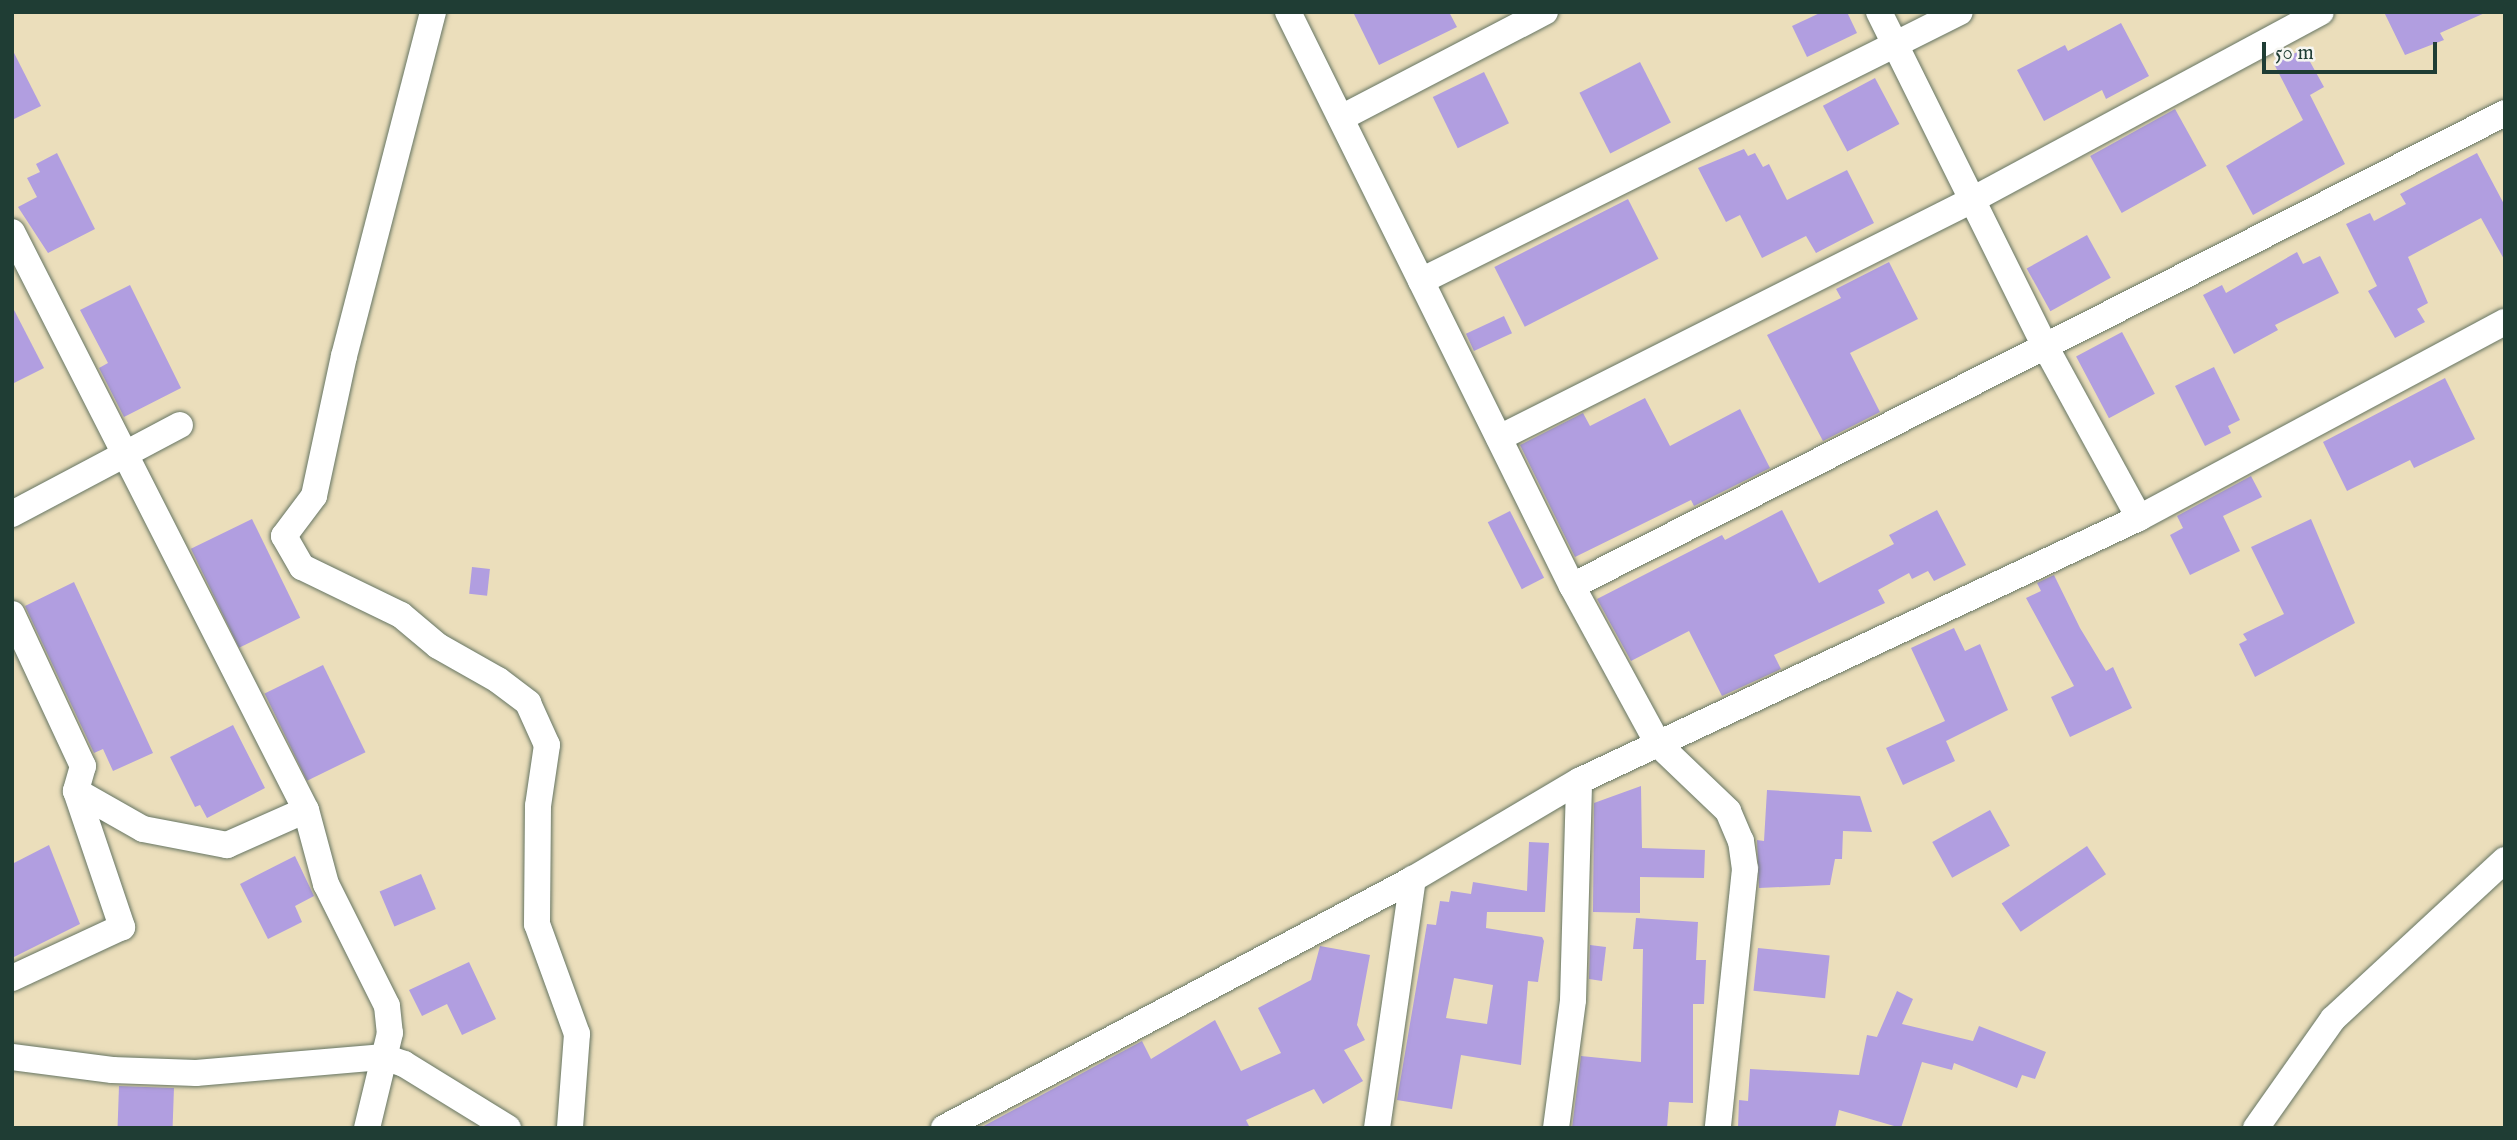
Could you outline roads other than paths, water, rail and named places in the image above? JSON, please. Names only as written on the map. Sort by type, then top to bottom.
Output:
[{"type":"street","points":[[433,12],[348,342],[314,496],[284,536],[302,567],[401,615],[438,646],[528,703],[547,745],[538,806],[537,924],[577,1034],[570,1128]]},
{"type":"street","points":[[1288,12],[1573,586],[1658,744],[1728,811],[1741,841],[1745,869],[1718,1128]]},
{"type":"street","points":[[1340,118],[1545,12]]},
{"type":"street","points":[[1879,12],[2045,346],[2139,518]]},
{"type":"street","points":[[1421,281],[1961,12]]},
{"type":"street","points":[[1499,438],[1972,200],[2321,12]]},
{"type":"street","points":[[1573,586],[2505,113]]},
{"type":"street","points":[[12,232],[122,454],[306,810],[326,884],[387,1006],[390,1033],[366,1128]]},
{"type":"street","points":[[944,1128],[1413,879],[1579,781],[2139,518],[2505,322]]},
{"type":"street","points":[[12,514],[180,425]]},
{"type":"street","points":[[12,614],[83,766],[76,791],[122,927],[12,978]]},
{"type":"street","points":[[1556,1128],[1573,1000],[1579,781]]},
{"type":"street","points":[[76,791],[143,830],[227,845],[306,810]]},
{"type":"street","points":[[2256,1128],[2333,1019],[2505,860]]},
{"type":"street","points":[[1377,1128],[1413,879]]},
{"type":"street","points":[[12,1057],[112,1070],[196,1073],[362,1055],[384,1057],[404,1064],[508,1128]]}]
